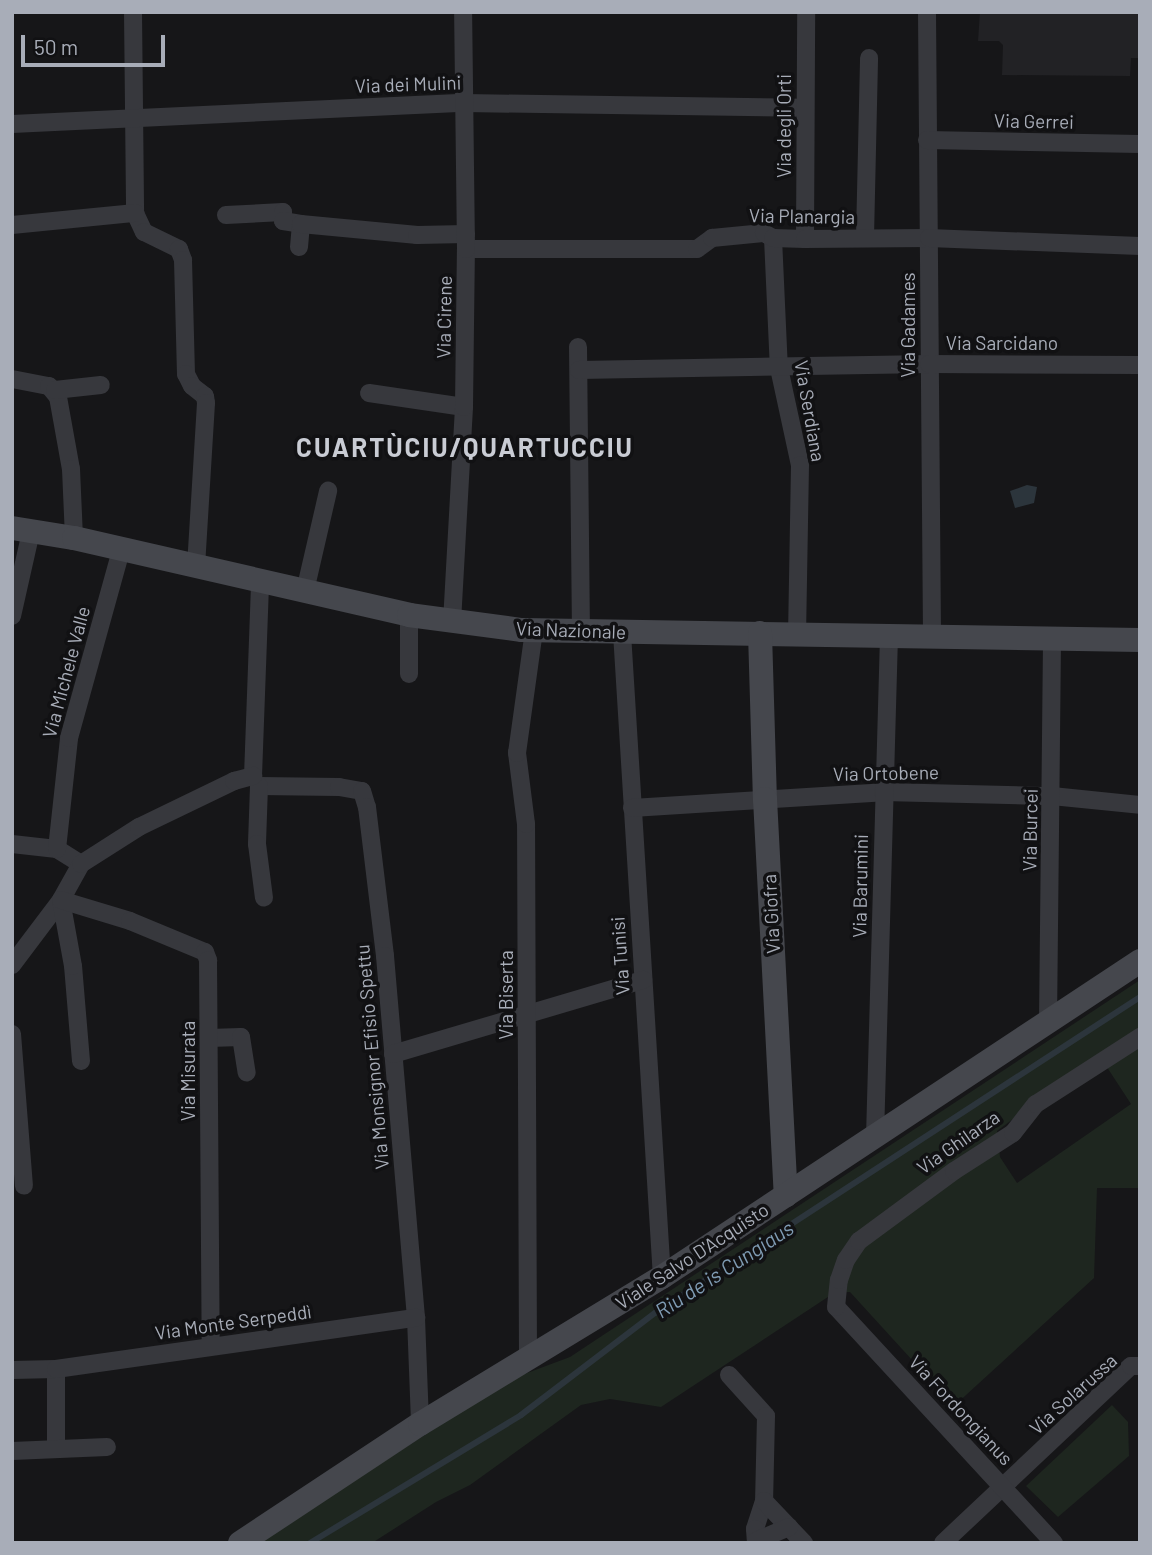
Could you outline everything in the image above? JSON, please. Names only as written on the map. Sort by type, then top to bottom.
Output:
[{"type":"street","points":[[133,12],[135,213],[144,232],[179,249],[183,260],[186,374],[192,386],[205,396],[206,403],[196,567]]},
{"type":"street","name":"Via Cirene","points":[[452,622],[464,407],[466,242],[463,12]]},
{"type":"street","name":"Via degli Orti","points":[[805,239],[806,12]]},
{"type":"street","name":"Via Gadames","points":[[927,12],[932,637]]},
{"type":"street","points":[[865,237],[869,58]]},
{"type":"street","name":"Via dei Mulini","points":[[12,124],[464,103],[805,108]]},
{"type":"street","name":"Via Gerrei","points":[[927,140],[1140,144]]},
{"type":"street","name":"Via Planargia","points":[[226,215],[283,212],[283,222],[466,242],[697,249],[712,238],[764,233],[773,238],[929,238],[1140,246]]},
{"type":"street","points":[[12,225],[135,213]]},
{"type":"street","points":[[299,247],[301,224]]},
{"type":"street","name":"Via Serdiana","points":[[773,238],[779,368],[800,465],[797,632]]},
{"type":"street","points":[[578,347],[581,633]]},
{"type":"street","name":"Via Sarcidano","points":[[579,370],[929,364],[1140,365]]},
{"type":"street","points":[[12,379],[55,390],[102,386]]},
{"type":"street","points":[[55,390],[71,469],[74,538]]},
{"type":"street","points":[[369,393],[464,407]]},
{"type":"street","points":[[305,591],[328,491]]},
{"type":"street","points":[[12,616],[22,530]]},
{"type":"street","name":"Via Nazionale","points":[[22,530],[74,538],[409,615],[534,631],[797,632],[889,637],[1140,639]]},
{"type":"street","name":"Via Michele Valle","points":[[57,849],[69,738],[121,550]]},
{"type":"street","points":[[260,581],[256,781],[257,844],[264,898]]},
{"type":"street","points":[[409,615],[409,674]]},
{"type":"street","name":"Via Biserta","points":[[528,1360],[526,824],[517,753],[534,631]]},
{"type":"street","name":"Via Tunisi","points":[[622,633],[662,1277]]},
{"type":"street","name":"Via Giofra","points":[[760,633],[765,799],[786,1195]]},
{"type":"street","name":"Via Barumini","points":[[875,1137],[889,637]]},
{"type":"street","name":"Via Burcei","points":[[1048,1023],[1052,637]]},
{"type":"street","points":[[12,965],[61,900],[82,864],[139,827],[234,781],[256,781]]},
{"type":"street","name":"Via Monsignor Efisio Spettu","points":[[256,781],[362,791],[367,807],[393,1054],[416,1318],[420,1423]]},
{"type":"street","name":"Via Ortobene","points":[[632,808],[883,792],[1052,796],[1140,805]]},
{"type":"street","points":[[12,844],[57,849],[82,864]]},
{"type":"street","points":[[61,900],[73,967],[81,1062]]},
{"type":"street","name":"Via Misurata","points":[[61,900],[130,921],[205,952],[209,1038],[211,1345]]},
{"type":"street","name":"Viale Salvo D'Acquisto","points":[[240,1543],[420,1423],[662,1277],[1140,961]]},
{"type":"street","points":[[393,1054],[643,980]]},
{"type":"street","points":[[12,1034],[24,1186]]},
{"type":"street","points":[[209,1038],[241,1037],[247,1073]]},
{"type":"street","name":"Via Ghilarza","points":[[836,1307],[846,1259],[859,1241],[954,1171],[1013,1133],[1035,1104],[1140,1037]]},
{"type":"street","name":"Via Fordongianus","points":[[836,1307],[1054,1543]]},
{"type":"street","name":"Via Monte Serpeddì","points":[[12,1370],[56,1369],[416,1318]]},
{"type":"street","name":"Via Solarussa","points":[[943,1543],[1131,1366],[1140,1366]]},
{"type":"street","points":[[56,1369],[56,1449]]},
{"type":"street","points":[[729,1375],[766,1416],[764,1501],[755,1529],[755,1542],[789,1527]]},
{"type":"street","points":[[12,1451],[107,1447]]},
{"type":"street","points":[[764,1501],[804,1543]]},
{"type":"shaded area","points":[[980,12],[1140,12],[1140,58],[1131,58],[1130,76],[1002,75],[1003,45],[999,41],[978,41]]},
{"type":"shaded area","points":[[1027,485],[1037,487],[1034,503],[1015,508],[1010,491]]},
{"type":"shaded area","points":[[1140,980],[1140,1188],[1097,1188],[1094,1278],[954,1406],[850,1292],[834,1293],[661,1407],[610,1399],[581,1405],[470,1485],[436,1502],[372,1543],[258,1543],[511,1379],[570,1357]],"holes":[[[1099,1055],[1131,1104],[1017,1183],[1000,1157],[997,1131]]]},
{"type":"shaded area","points":[[1112,1405],[1128,1422],[1129,1456],[1058,1517],[1026,1486]]},
{"type":"waterway","name":"Riu de is Cungiaus","points":[[310,1543],[521,1415],[655,1313],[1140,997]]},
{"type":"district","name":"CUARTÙCIU/QUARTUCCIU","points":[[465,447]]}]
